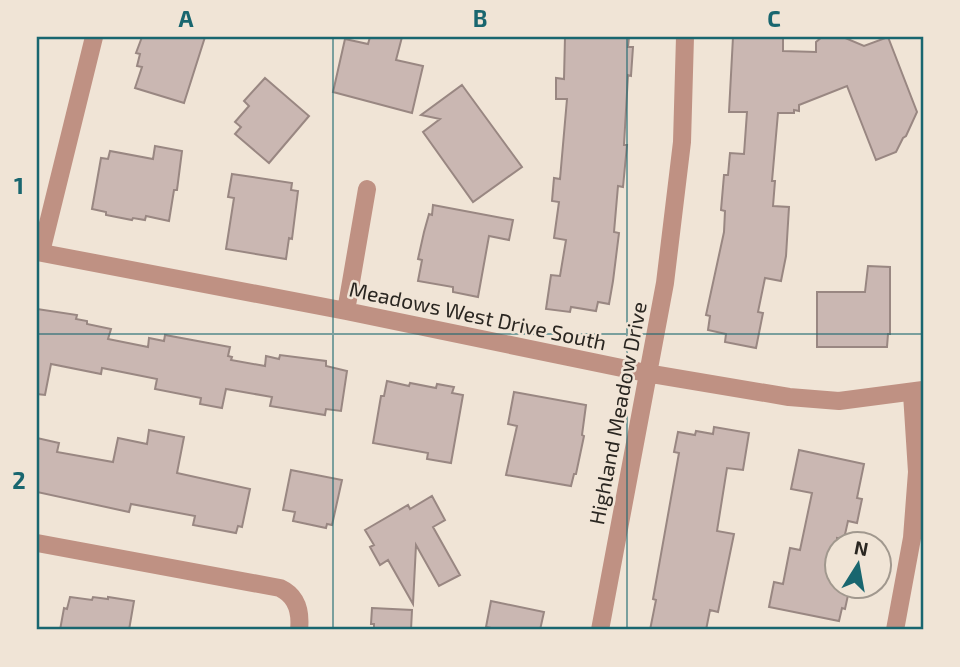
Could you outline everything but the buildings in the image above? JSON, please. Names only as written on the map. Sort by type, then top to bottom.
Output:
[{"type":"street","points":[[39,252],[94,37]]},
{"type":"street","name":"Highland Meadow Drive","points":[[600,630],[646,373],[665,283],[682,142],[685,37]]},
{"type":"street","points":[[346,311],[368,189]]},
{"type":"street","name":"Meadows West Drive South","points":[[39,252],[346,311],[646,373],[789,397],[839,401],[918,392]]},
{"type":"street","points":[[895,630],[912,538],[918,392]]},
{"type":"street","points":[[37,543],[280,588],[289,592],[295,600],[299,610],[299,630]]}]
